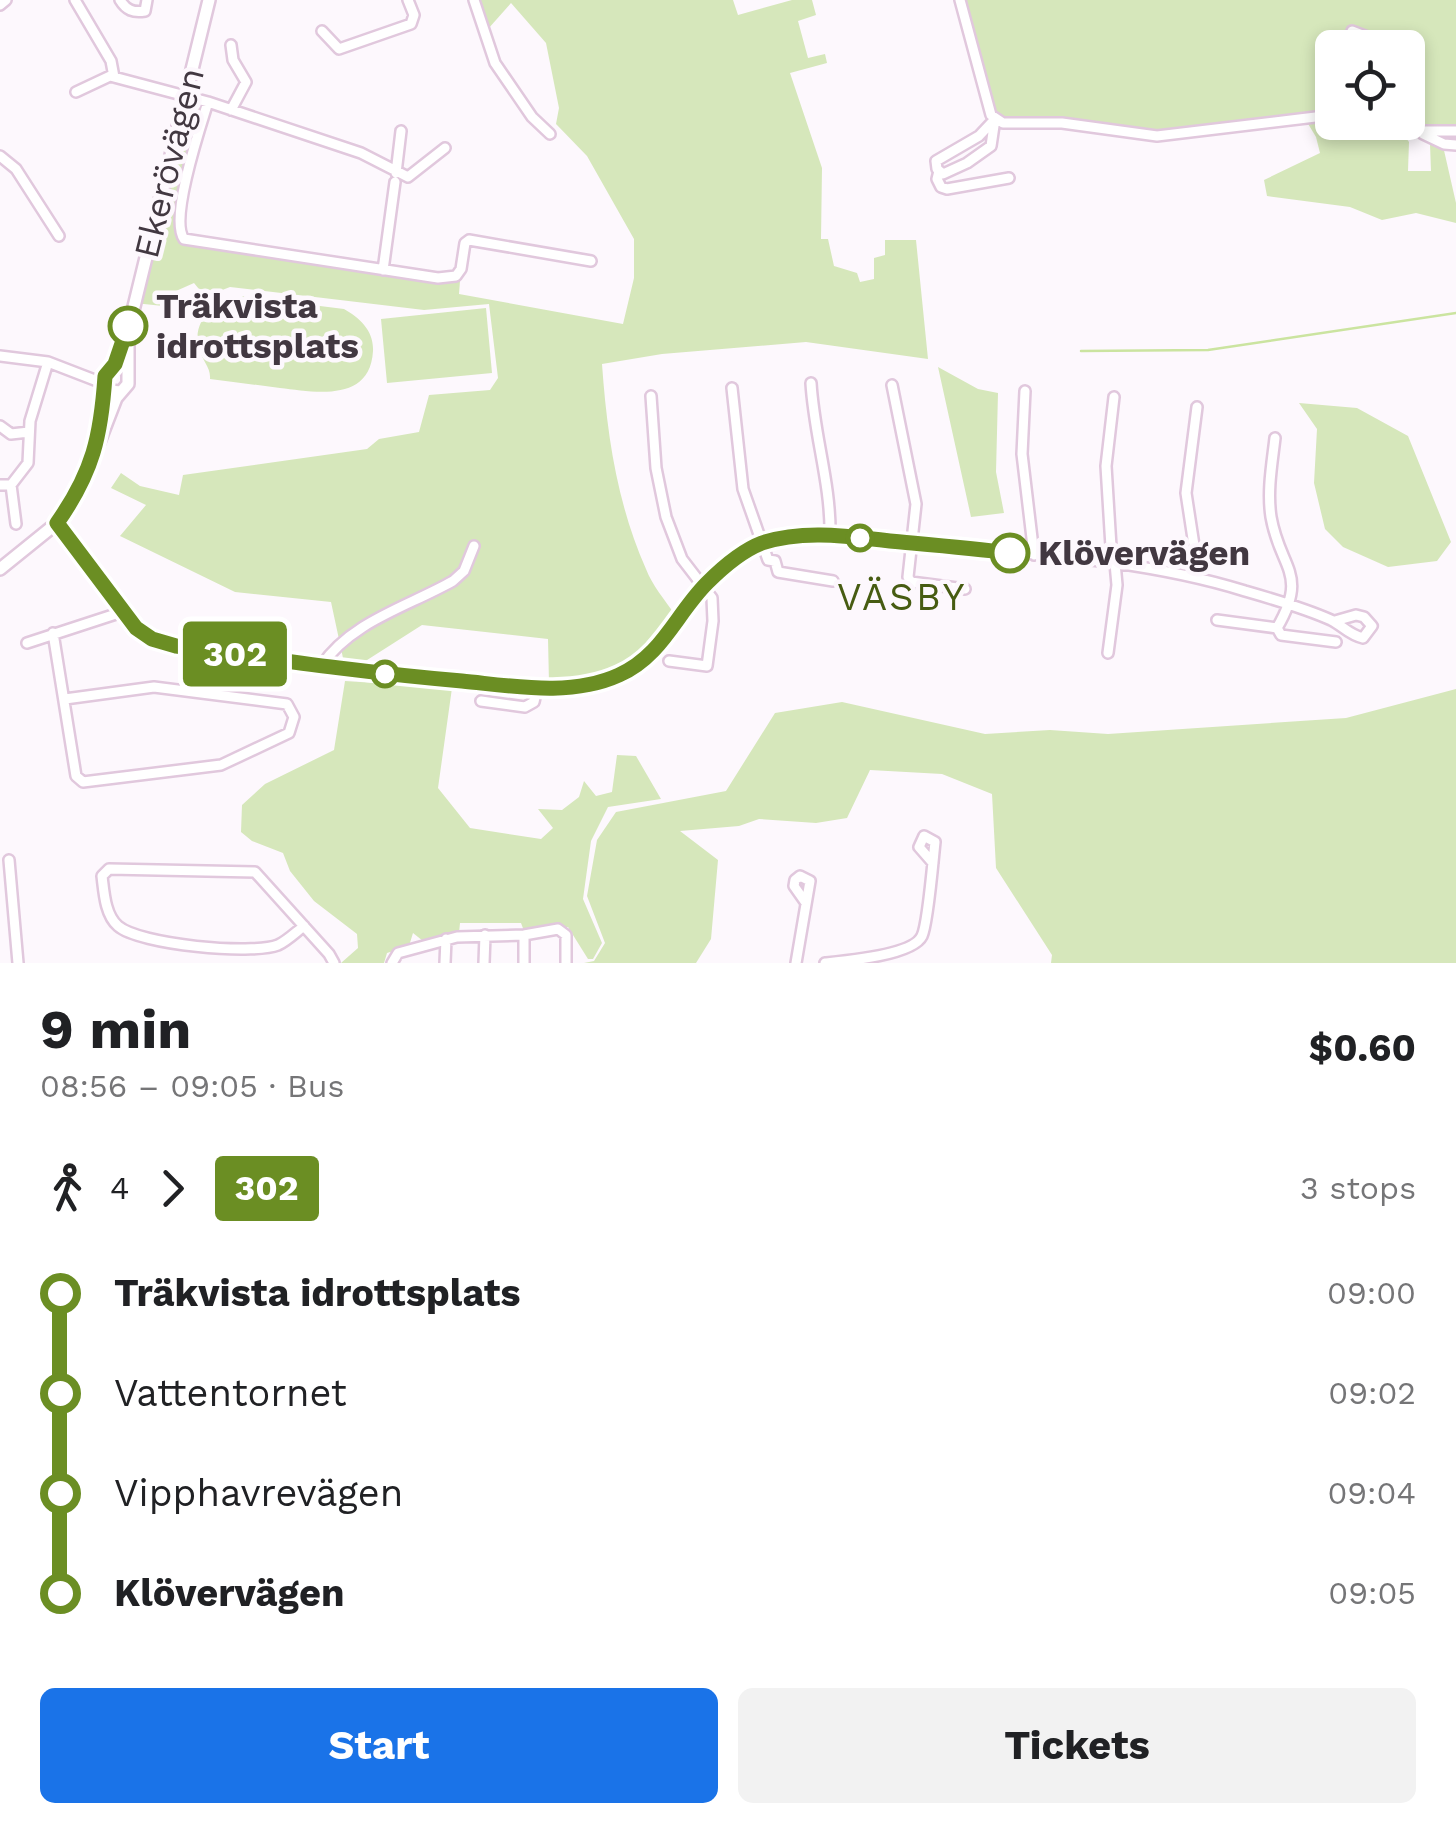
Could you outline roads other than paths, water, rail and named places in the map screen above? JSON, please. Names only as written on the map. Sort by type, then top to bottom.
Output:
[{"type":"main road","name":"Ekerövägen","points":[[100,434],[108,379],[128,326],[209,0]]},
{"type":"main road","name":"Ekerövägen","points":[[0,570],[57,523],[87,473],[100,434],[128,384],[128,326]]},
{"type":"main road","points":[[121,392],[108,379],[120,370],[127,377]]},
{"type":"street","points":[[0,5],[6,0]]},
{"type":"street","points":[[75,0],[111,61],[114,77]]},
{"type":"street","points":[[120,0],[125,8],[137,12],[144,11],[147,0]]},
{"type":"street","points":[[322,31],[338,50],[411,24],[414,15],[408,0]]},
{"type":"street","points":[[474,0],[495,63],[532,117],[550,134]]},
{"type":"street","points":[[960,0],[988,108],[1003,123],[1062,123],[1156,136],[1315,118]]},
{"type":"street","points":[[231,45],[233,60],[246,82],[231,110]]},
{"type":"street","points":[[76,92],[114,77],[208,102],[361,153],[395,178],[408,177],[445,148]]},
{"type":"street","points":[[208,102],[192,150],[180,235],[184,239],[450,279],[461,269],[465,244],[475,240],[590,260]]},
{"type":"street","points":[[995,119],[979,136],[936,161],[937,180],[947,189],[1009,178]]},
{"type":"street","points":[[939,171],[943,174],[968,163],[991,146],[995,119]]},
{"type":"street","points":[[382,270],[401,131]]},
{"type":"street","points":[[1425,132],[1456,131]]},
{"type":"street","points":[[1425,134],[1456,146]]},
{"type":"street","points":[[0,156],[16,169],[59,236]]},
{"type":"street","points":[[0,356],[48,362],[108,379]]},
{"type":"street","points":[[16,524],[5,485],[28,463],[29,432],[48,362]]},
{"type":"street","points":[[811,383],[814,426],[830,502],[830,536]]},
{"type":"street","points":[[892,385],[916,504],[908,577],[911,582],[965,589]]},
{"type":"street","points":[[732,388],[744,489],[768,560],[775,561],[778,572],[833,580]]},
{"type":"street","points":[[1024,391],[1022,454],[1034,556]]},
{"type":"street","points":[[651,396],[656,468],[666,517],[682,559],[712,598],[707,666],[668,661]]},
{"type":"street","points":[[1108,654],[1117,584],[1106,466],[1114,396]]},
{"type":"street","points":[[1196,407],[1186,492],[1199,578]]},
{"type":"street","points":[[0,426],[11,434],[29,432]]},
{"type":"street","points":[[1275,438],[1269,493],[1272,521],[1293,579],[1290,606],[1277,628]]},
{"type":"street","points":[[57,523],[122,612],[152,639],[321,666],[537,688],[578,687],[619,675],[666,640],[703,586],[728,563],[760,544],[795,536],[1113,563],[1199,578],[1335,621]]},
{"type":"street","points":[[321,666],[334,647],[352,632],[453,581],[464,571],[474,546]]},
{"type":"street","points":[[27,643],[122,612]]},
{"type":"street","points":[[1217,620],[1277,628]]},
{"type":"street","points":[[1277,628],[1281,635],[1336,642]]},
{"type":"street","points":[[54,633],[76,776],[83,782],[221,765],[289,734],[294,717],[287,704],[154,687],[65,699]]},
{"type":"street","points":[[480,701],[525,707],[534,702],[537,688]]},
{"type":"street","points":[[9,860],[18,963]]},
{"type":"street","points":[[825,963],[853,961],[914,946],[923,935],[933,862]]},
{"type":"street","points":[[304,926],[279,945],[160,944],[116,925],[106,906],[102,876],[109,869],[255,872],[304,926],[334,963]]},
{"type":"street","points":[[796,963],[806,903]]},
{"type":"street","points":[[392,963],[398,953],[446,940],[563,930],[566,963]]},
{"type":"street","points":[[484,963],[485,935]]},
{"type":"street","points":[[524,935],[524,963]]},
{"type":"street","points":[[445,963],[446,940]]},
{"type":"waterway","points":[[1081,351],[1208,350],[1456,313]]},
{"type":"place","name":"Träkvista idrottsplats","points":[[128,326]]},
{"type":"place","name":"Klövervägen","points":[[1010,553]]},
{"type":"district","name":"VÄSBY","points":[[902,597]]}]
